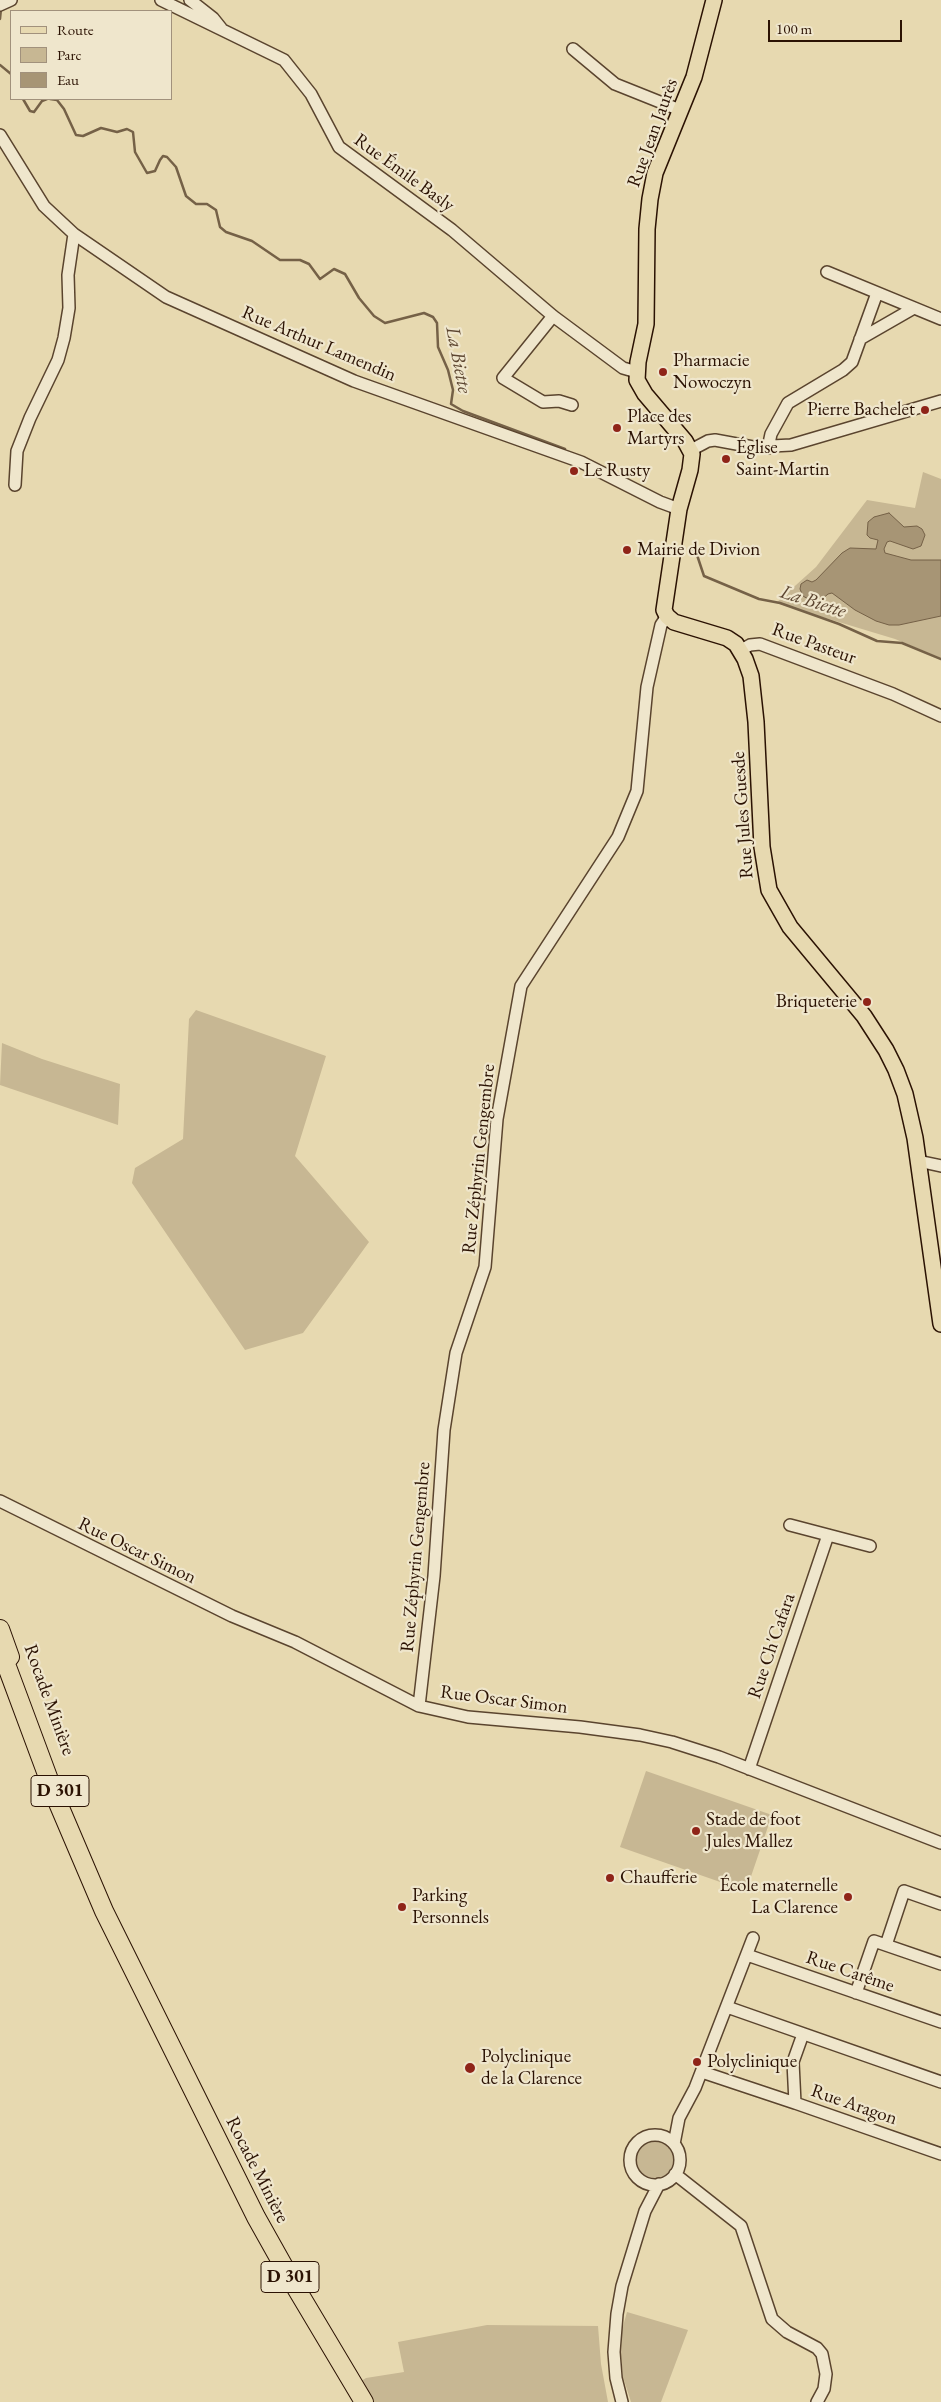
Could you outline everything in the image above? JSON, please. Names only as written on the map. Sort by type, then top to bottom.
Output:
[{"type":"highway","name":"Rocade Minière","points":[[0,1630],[52,1770],[125,1951]]},
{"type":"highway","name":"Rocade Minière","points":[[0,1648],[52,1787],[89,1878],[222,2149],[293,2283],[364,2402]]},
{"type":"main road","name":"Rue Jean Jaurès","points":[[637,372],[646,324],[646,228],[655,174],[697,68],[714,0]]},
{"type":"main road","points":[[637,372],[640,388],[690,450],[690,470],[679,509],[664,610],[667,616],[681,625],[722,636],[740,650]]},
{"type":"main road","name":"Rue Jules Guesde","points":[[740,650],[751,676],[756,722],[762,847],[769,890],[790,927],[864,1016],[886,1050],[905,1094],[938,1282],[941,1324]]},
{"type":"street","name":"Rue Émile Basly","points":[[161,0],[284,60],[311,94],[339,147],[452,230],[553,316],[623,368],[637,372]]},
{"type":"street","points":[[190,0],[213,18],[221,29]]},
{"type":"street","points":[[573,49],[615,84],[680,110]]},
{"type":"street","name":"Rue Arthur Lamendin","points":[[0,135],[44,206],[74,234],[166,297],[354,381],[581,462],[660,502],[679,509]]},
{"type":"street","points":[[16,485],[18,451],[30,418],[58,360],[64,338],[69,308],[68,275],[74,234]]},
{"type":"street","points":[[827,272],[941,319]]},
{"type":"street","points":[[768,448],[771,434],[788,403],[848,367],[877,293]]},
{"type":"street","points":[[860,339],[914,308]]},
{"type":"street","points":[[553,316],[503,378],[543,402],[559,401],[572,404]]},
{"type":"street","points":[[690,450],[708,441],[715,440],[746,447],[768,448],[791,445],[941,401]]},
{"type":"street","name":"Rue Zéphyrin Gengembre","points":[[419,1706],[434,1576],[444,1430],[456,1353],[485,1267],[497,1119],[521,986],[618,837],[637,791],[647,687],[661,625],[667,616]]},
{"type":"street","name":"Rue Pasteur","points":[[740,650],[750,645],[760,644],[893,694],[941,716]]},
{"type":"street","points":[[918,1161],[941,1166]]},
{"type":"street","name":"Rue Oscar Simon","points":[[0,1501],[232,1616],[295,1642],[419,1706],[468,1717],[640,1735],[688,1746],[941,1843]]},
{"type":"street","points":[[790,1525],[870,1546]]},
{"type":"street","name":"Rue Ch'Cafara","points":[[749,1769],[828,1535]]},
{"type":"street","points":[[856,1993],[904,1891],[941,1904]]},
{"type":"street","points":[[641,2180],[650,2184],[659,2184],[671,2179],[675,2174],[680,2159],[674,2144],[680,2118],[702,2072],[753,1938]]},
{"type":"street","points":[[880,1943],[941,1964]]},
{"type":"street","name":"Rue Carême","points":[[747,1955],[941,2022]]},
{"type":"street","points":[[727,2007],[941,2082]]},
{"type":"street","name":"Rue Aragon","points":[[803,2034],[793,2062],[795,2103],[941,2154]]},
{"type":"street","points":[[702,2072],[795,2103]]},
{"type":"street","points":[[645,2211],[644,2188],[641,2180],[631,2168],[633,2147],[644,2138],[658,2135],[680,2118]]},
{"type":"street","points":[[658,2135],[674,2144]]},
{"type":"street","points":[[675,2174],[742,2226],[772,2319],[787,2332],[817,2348],[822,2354],[826,2374],[824,2389],[817,2402]]},
{"type":"street","points":[[622,2402],[616,2378],[616,2320],[622,2286],[645,2211],[659,2184]]},
{"type":"green space","points":[[923,472],[941,479],[941,658],[895,639],[776,603],[816,567],[867,500],[915,508]]},
{"type":"green space","points":[[196,1010],[326,1056],[295,1156],[369,1242],[303,1333],[245,1350],[132,1183],[135,1168],[183,1139],[189,1019]]},
{"type":"green space","points":[[2,1043],[42,1059],[120,1084],[118,1125],[0,1085]]},
{"type":"green space","name":"Stade de foot Jules Mallez","points":[[646,1771],[772,1815],[746,1891],[620,1847]]},
{"type":"green space","points":[[654,2141],[668,2146],[673,2160],[668,2174],[654,2179],[640,2174],[635,2160],[640,2146]]},
{"type":"green space","points":[[627,2312],[688,2330],[661,2402],[631,2402],[623,2377],[621,2355],[622,2330]]},
{"type":"green space","points":[[487,2325],[598,2326],[601,2364],[608,2402],[370,2402],[358,2383],[366,2378],[404,2372],[398,2342]]},
{"type":"water","points":[[889,513],[904,527],[917,526],[922,529],[925,535],[921,546],[913,549],[890,541],[887,542],[884,549],[885,553],[911,560],[941,560],[941,616],[899,625],[889,625],[876,621],[855,610],[832,593],[819,602],[813,602],[803,596],[800,589],[801,584],[807,580],[812,582],[816,580],[842,553],[850,548],[876,549],[878,540],[867,535],[868,522],[874,517]]},
{"type":"waterway","name":"La Biette","points":[[0,19],[1,9]]},
{"type":"waterway","name":"La Biette","points":[[0,65],[10,73]]},
{"type":"waterway","name":"La Biette","points":[[24,100],[30,111],[34,112],[44,100]]},
{"type":"waterway","name":"La Biette","points":[[57,100],[64,109],[76,135],[83,136],[101,128],[117,132],[127,129],[133,132],[135,152],[147,173],[155,171],[163,156],[167,157],[176,167],[186,196],[196,204],[207,204],[216,210],[220,227],[226,232],[252,241],[280,260],[300,260],[309,264],[320,279],[334,269],[345,274],[359,298],[374,316],[385,323],[424,313],[433,317],[437,323],[438,347],[448,370],[453,390],[451,404],[463,411],[565,449]]},
{"type":"waterway","name":"La Biette","points":[[692,549],[696,552],[704,576],[759,599],[780,603],[839,624],[877,641],[902,643],[941,659]]},
{"type":"place","name":"Pharmacie Nowoczyn","points":[[663,372]]},
{"type":"place","name":"Pierre Bachelet","points":[[925,410]]},
{"type":"place","name":"Place des Martyrs","points":[[617,428]]},
{"type":"place","name":"Église Saint-Martin","points":[[726,459]]},
{"type":"place","name":"Le Rusty","points":[[574,471]]},
{"type":"place","name":"Mairie de Divion","points":[[627,550]]},
{"type":"place","name":"Briqueterie","points":[[867,1002]]},
{"type":"place","name":"Stade de foot Jules Mallez","points":[[696,1831]]},
{"type":"place","name":"Chaufferie","points":[[610,1878]]},
{"type":"place","name":"École maternelle La Clarence","points":[[848,1897]]},
{"type":"place","name":"Parking Personnels","points":[[402,1907]]},
{"type":"place","name":"Polyclinique","points":[[697,2062]]},
{"type":"place","name":"Polyclinique de la Clarence","points":[[470,2068]]}]
